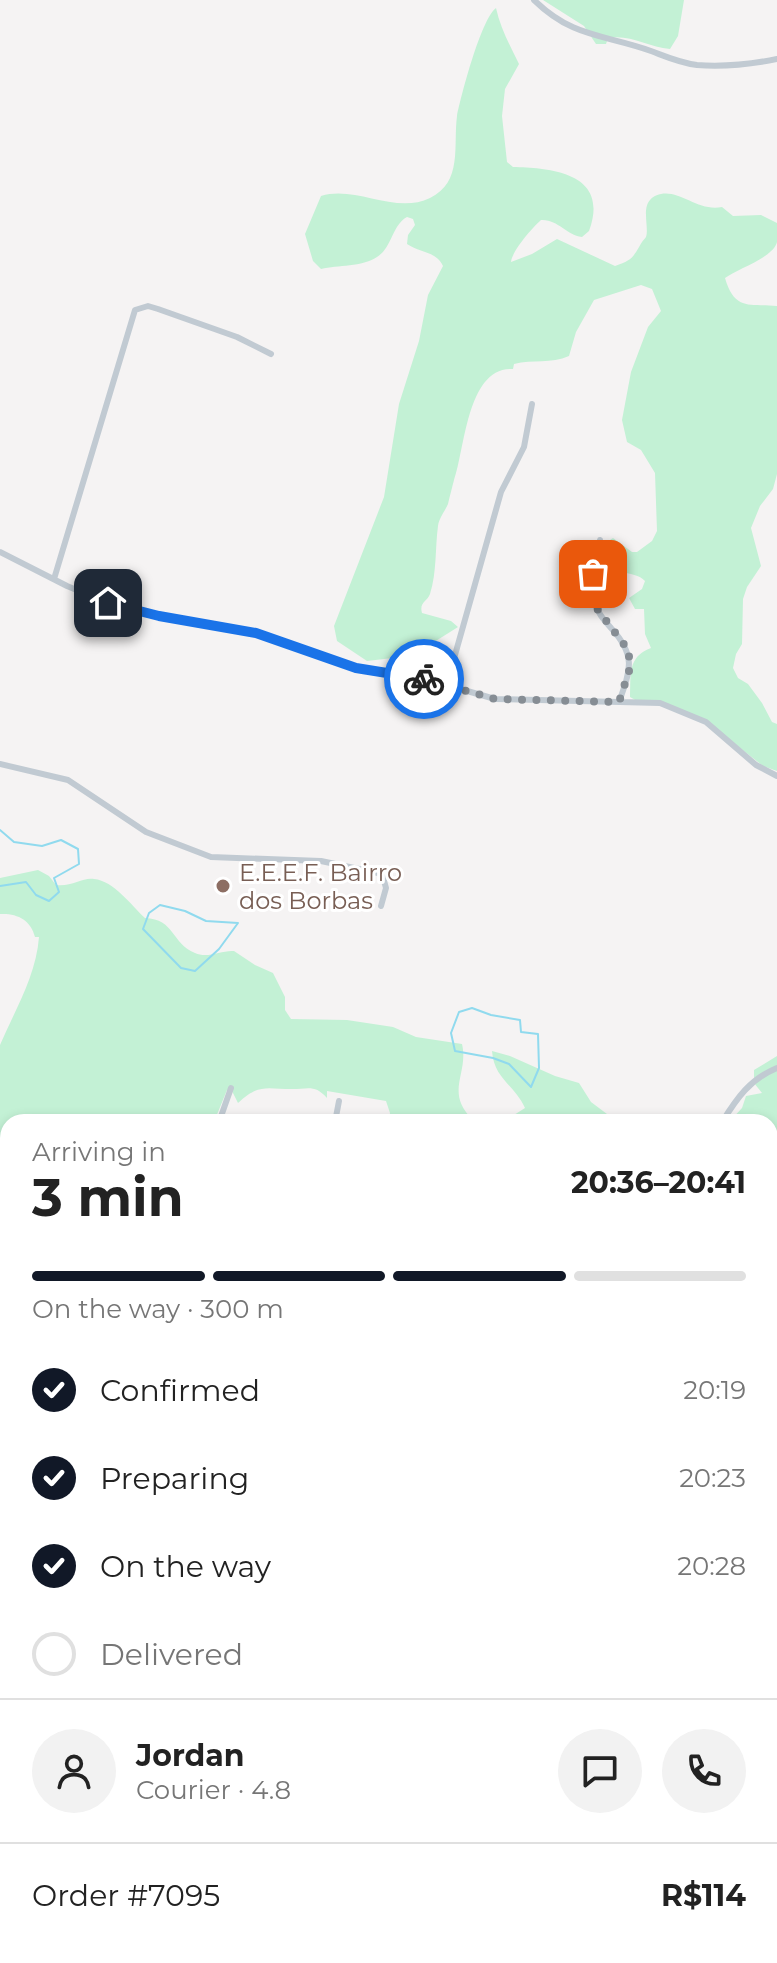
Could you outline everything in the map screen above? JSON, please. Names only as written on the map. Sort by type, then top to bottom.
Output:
[{"type":"street","points":[[534,0],[557,21],[675,61],[700,65],[777,59]]},
{"type":"street","points":[[54,579],[135,310],[148,306],[158,309],[237,337],[271,354]]},
{"type":"street","points":[[444,684],[501,492],[524,447],[532,404]]},
{"type":"street","points":[[600,540],[593,574],[594,601],[605,621],[624,643],[630,661],[619,702]]},
{"type":"street","points":[[0,552],[123,608],[256,633],[356,668],[444,684],[495,699],[660,703],[706,722],[756,765],[777,776]]},
{"type":"street","points":[[0,764],[68,780],[146,832],[211,857],[310,860],[378,873],[385,883],[381,906]]},
{"type":"street","points":[[727,1114],[742,1091],[777,1068]]},
{"type":"street","points":[[222,1114],[231,1088]]},
{"type":"street","points":[[337,1114],[339,1101]]},
{"type":"green space","points":[[543,0],[684,0],[678,36],[670,49],[616,37],[608,38],[606,44],[596,44],[584,26]]},
{"type":"green space","points":[[496,8],[519,64],[505,89],[502,116],[507,162],[513,167],[545,169],[574,178],[585,186],[592,197],[593,212],[589,231],[582,237],[541,220],[519,246],[511,262],[557,239],[615,266],[626,262],[646,237],[649,201],[661,194],[675,195],[705,207],[722,207],[733,216],[761,215],[777,223],[774,248],[725,278],[739,301],[751,305],[777,306],[777,474],[773,489],[760,506],[751,528],[761,566],[743,599],[742,644],[733,668],[738,678],[748,684],[762,703],[772,722],[777,724],[777,771],[763,766],[711,725],[672,708],[630,697],[634,662],[651,648],[645,634],[644,609],[635,609],[629,598],[642,589],[645,581],[609,566],[603,554],[606,544],[613,538],[632,552],[637,552],[652,541],[657,531],[655,473],[641,450],[627,442],[622,420],[631,372],[648,327],[661,311],[652,289],[641,285],[594,300],[576,332],[569,356],[514,364],[513,369],[498,372],[486,381],[477,395],[448,504],[439,523],[432,586],[422,607],[422,613],[451,621],[458,627],[431,644],[438,654],[417,659],[401,657],[367,661],[337,641],[334,626],[384,497],[399,404],[419,341],[428,295],[443,266],[432,255],[407,244],[408,235],[415,225],[413,219],[407,217],[398,225],[382,253],[357,264],[321,269],[313,261],[305,234],[321,196],[348,194],[389,202],[417,202],[430,198],[448,183],[454,162],[457,116],[472,59],[484,27]]},
{"type":"green space","points":[[38,870],[49,876],[56,885],[90,879],[108,884],[145,918],[162,922],[187,949],[205,955],[234,951],[273,973],[285,997],[285,1010],[291,1019],[347,1020],[393,1027],[416,1037],[462,1044],[459,1092],[468,1114],[390,1114],[386,1101],[327,1091],[327,1098],[311,1088],[269,1088],[252,1092],[238,1103],[231,1089],[227,1090],[217,1114],[0,1114],[0,1045],[29,979],[39,937],[35,937],[22,919],[0,914],[0,878]]},
{"type":"green space","points":[[492,1051],[579,1083],[591,1102],[607,1114],[516,1114],[525,1108],[500,1075]]},
{"type":"green space","points":[[777,1056],[777,1114],[736,1114],[746,1096],[762,1093],[754,1083],[754,1070]]},
{"type":"waterway","points":[[0,830],[14,842],[42,846],[61,840],[78,849],[79,864],[54,878],[59,892],[49,901],[36,895],[26,882],[0,886]]},
{"type":"waterway","points":[[160,905],[185,911],[206,921],[238,923],[219,949],[195,971],[181,968],[143,929],[149,913],[160,905]]},
{"type":"waterway","points":[[472,1008],[520,1020],[521,1032],[538,1034],[539,1068],[531,1087],[509,1064],[455,1051],[451,1033],[459,1012],[472,1008]]},
{"type":"way so far","points":[[424,679],[495,699],[619,702],[629,671],[629,651],[598,610],[592,588],[593,574]]},
{"type":"place","name":"E.E.E.F. Bairro dos Borbas","points":[[223,886]]},
{"type":"route","points":[[108,603],[159,616],[256,633],[356,668],[424,679]]}]
